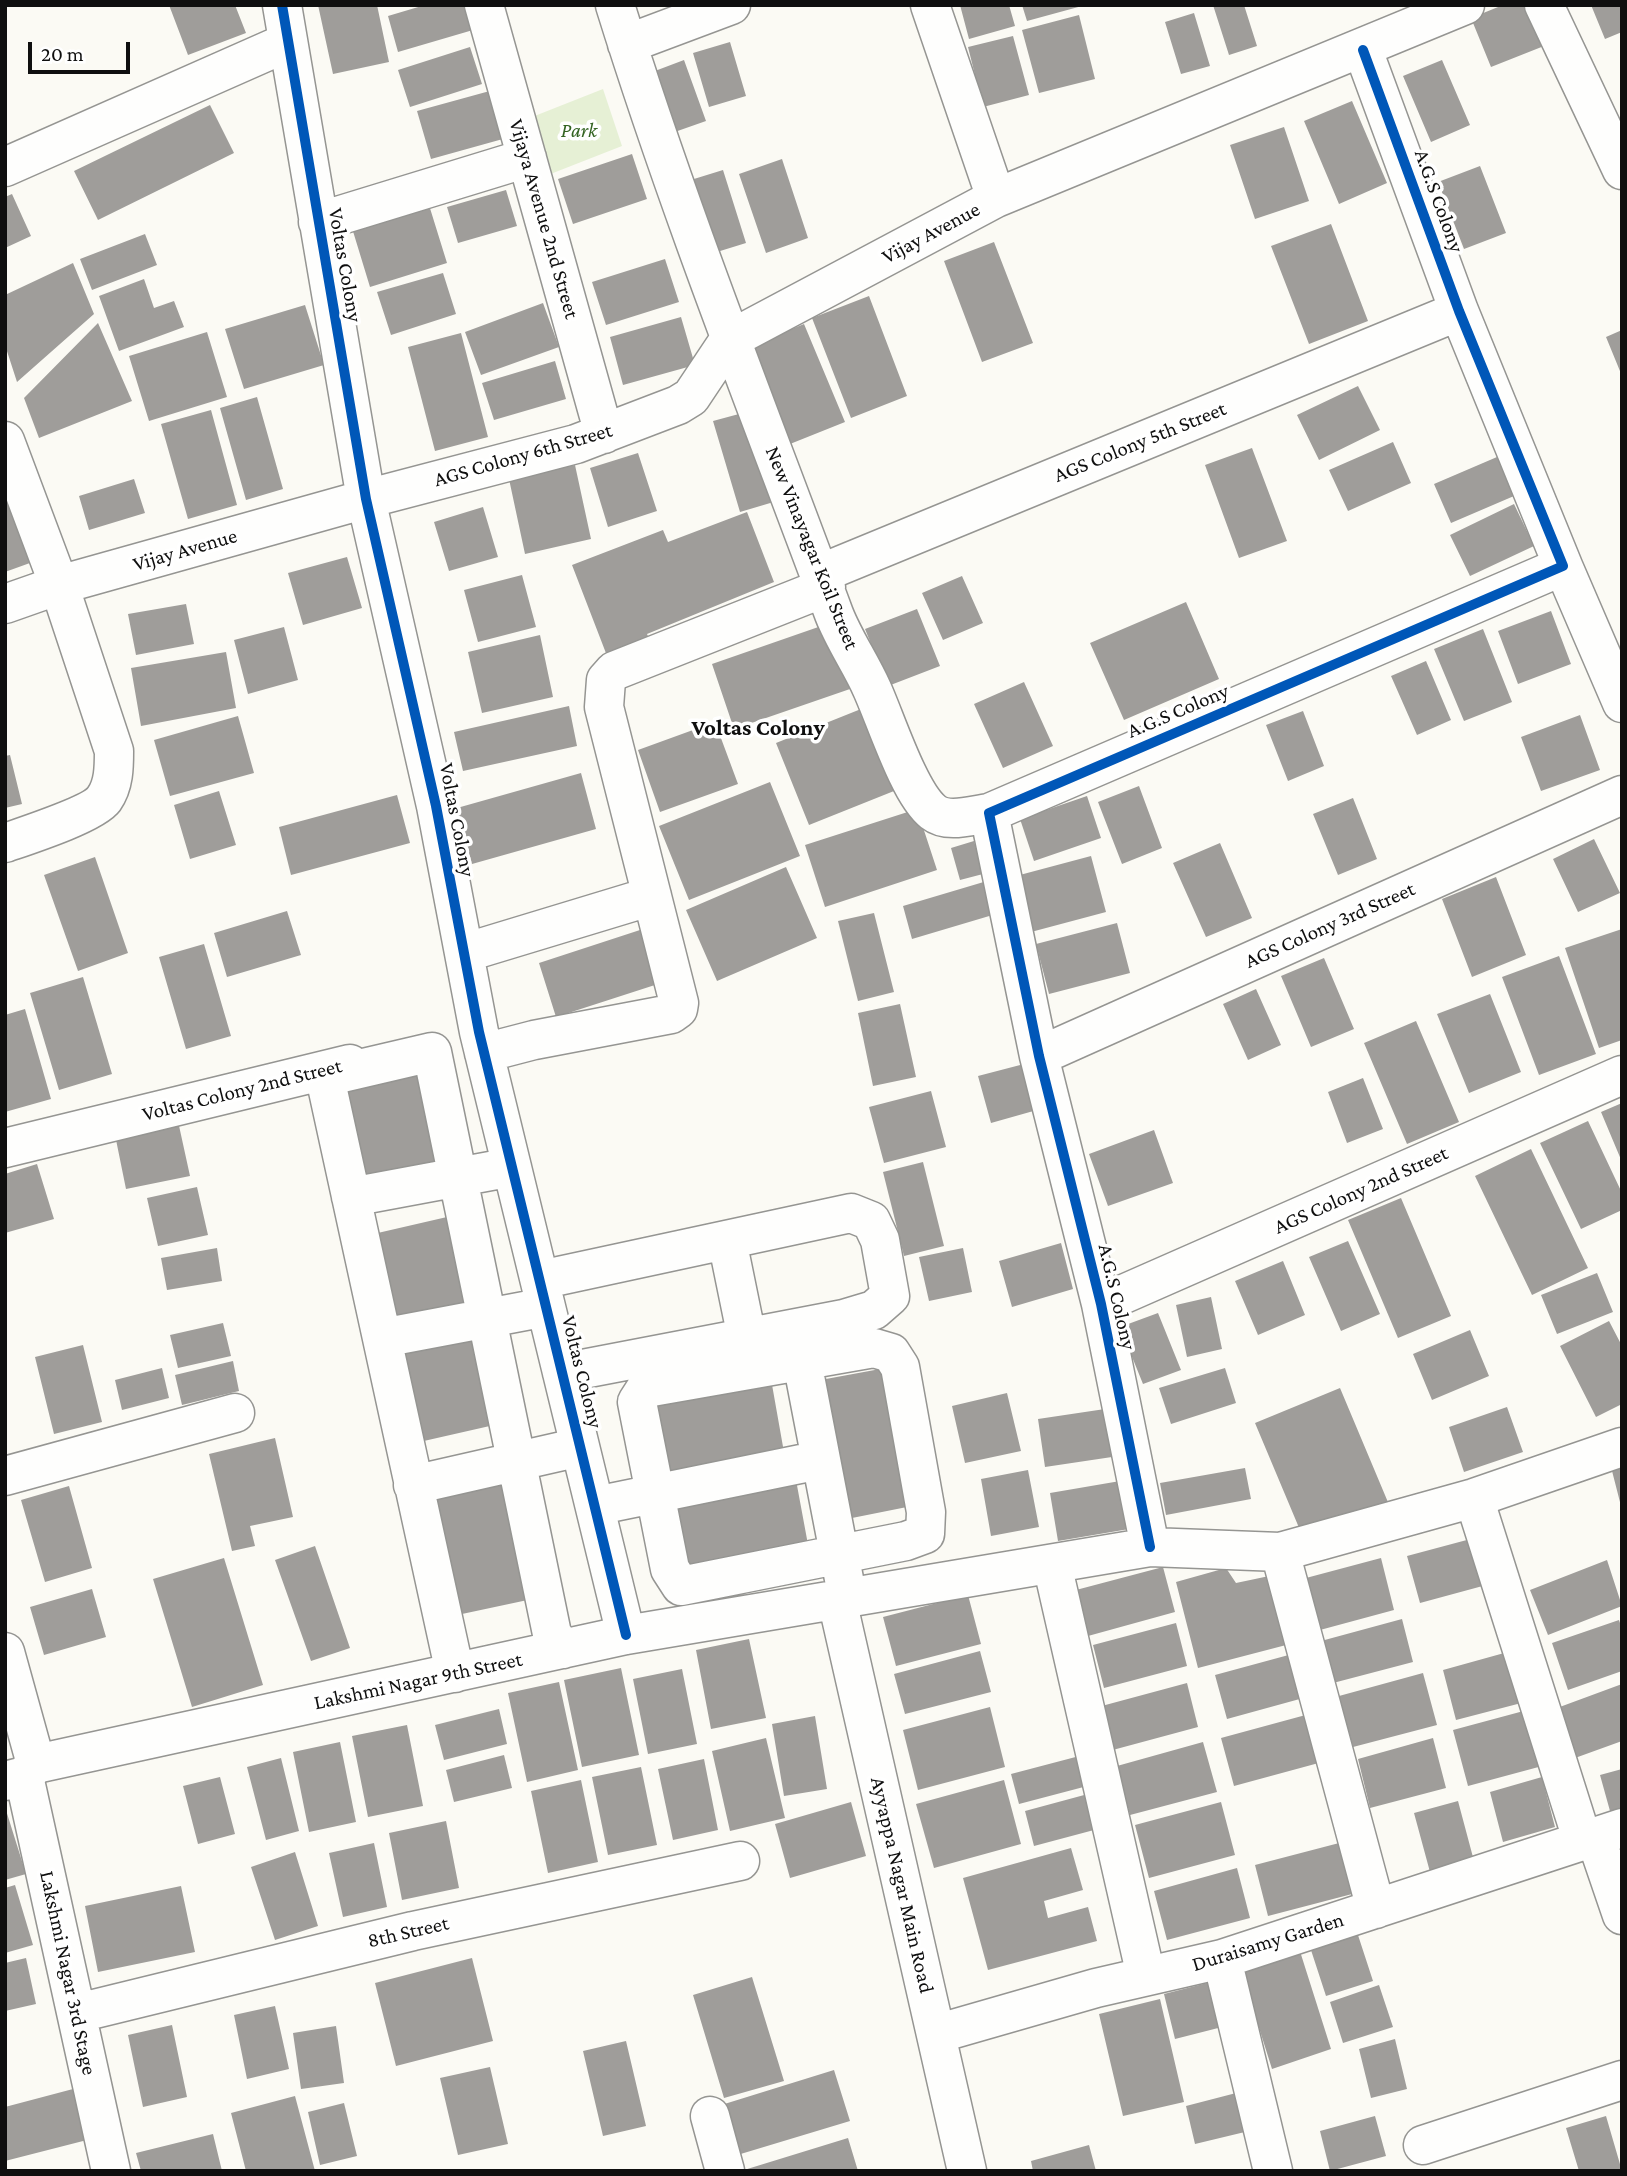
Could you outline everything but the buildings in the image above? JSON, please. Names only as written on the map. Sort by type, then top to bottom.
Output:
[{"type":"street","name":"Vijaya Avenue 2nd Street","points":[[484,5],[604,434]]},
{"type":"street","points":[[615,5],[729,340]]},
{"type":"street","points":[[627,44],[731,5]]},
{"type":"street","points":[[930,5],[996,198]]},
{"type":"street","points":[[1544,5],[1622,170]]},
{"type":"street","name":"Vijay Avenue","points":[[729,340],[996,198],[1363,50],[1452,8]]},
{"type":"street","points":[[5,167],[285,23]]},
{"type":"street","name":"Voltas Colony","points":[[285,23],[366,499],[436,806],[482,1043],[626,1635]]},
{"type":"street","name":"A.G.S Colony","points":[[1150,1547],[1101,1304],[1039,1056],[989,813],[1563,566],[1459,311],[1363,50]]},
{"type":"street","points":[[318,222],[527,158]]},
{"type":"street","name":"AGS Colony 5th Street","points":[[652,896],[604,707],[606,680],[614,671],[1459,311]]},
{"type":"street","name":"AGS Colony 6th Street","points":[[366,499],[576,444],[691,397],[729,340]]},
{"type":"street","name":"New Vinayagar Koil Street","points":[[729,340],[824,580],[835,615],[872,687],[914,787],[932,812],[946,819],[989,813]]},
{"type":"street","points":[[5,441],[60,585],[114,751],[113,777],[103,800],[61,822],[5,843]]},
{"type":"street","name":"Vijay Avenue","points":[[5,604],[60,585],[366,499]]},
{"type":"street","points":[[1563,566],[1622,704]]},
{"type":"street","name":"AGS Colony 3rd Street","points":[[1039,1056],[1622,795]]},
{"type":"street","points":[[464,953],[652,896]]},
{"type":"street","name":"Voltas Colony 2nd Street","points":[[5,1148],[482,1043],[534,1040],[671,1014],[678,1009],[679,1003],[652,896]]},
{"type":"street","points":[[455,1673],[325,1077],[432,1052],[552,1634],[563,1649]]},
{"type":"street","name":"AGS Colony 2nd Street","points":[[1101,1304],[1622,1075]]},
{"type":"street","points":[[351,1197],[512,1167]]},
{"type":"street","points":[[382,1338],[486,1317],[543,1293],[727,1240],[851,1213],[871,1221],[880,1240],[890,1296],[874,1310],[844,1320],[562,1373]]},
{"type":"street","points":[[727,1240],[747,1338]]},
{"type":"street","points":[[874,1348],[891,1353],[900,1367],[926,1512],[925,1534],[906,1541],[681,1586],[670,1569],[656,1493],[638,1402],[646,1388],[874,1348]]},
{"type":"street","name":"Ayyappa Nagar Main Road","points":[[802,1361],[839,1554],[842,1599],[967,2171]]},
{"type":"street","points":[[5,1476],[235,1413]]},
{"type":"street","points":[[413,1485],[580,1447]]},
{"type":"street","name":"Lakshmi Nagar 9th Street","points":[[22,1773],[626,1635],[1150,1547],[1280,1552],[1474,1498],[1622,1447]]},
{"type":"street","points":[[595,1506],[820,1460]]},
{"type":"street","points":[[1474,1498],[1600,1834],[1622,1915]]},
{"type":"street","points":[[1280,1552],[1376,1909]]},
{"type":"street","points":[[1052,1564],[1146,1976]]},
{"type":"street","name":"Lakshmi Nagar 3rd Stage","points":[[5,1652],[22,1773],[78,2013],[111,2171]]},
{"type":"street","name":"Duraisamy Garden","points":[[936,2034],[1146,1976],[1222,1959],[1600,1834]]},
{"type":"street","name":"8th Street","points":[[78,2013],[413,1931],[740,1861]]},
{"type":"street","points":[[1222,1959],[1273,2171]]},
{"type":"street","points":[[1423,2145],[1622,2080]]},
{"type":"street","points":[[710,2116],[725,2171]]},
{"type":"green space","name":"Park","points":[[603,89],[622,146],[548,175],[527,119]]},
{"type":"cycle path","points":[[282,5],[366,499],[436,806],[479,1032],[626,1635]]},
{"type":"cycle path","points":[[1150,1547],[1101,1304],[1039,1056],[989,813],[1563,566],[1459,311],[1363,50]]},
{"type":"district","name":"Voltas Colony","points":[[758,728]]}]
